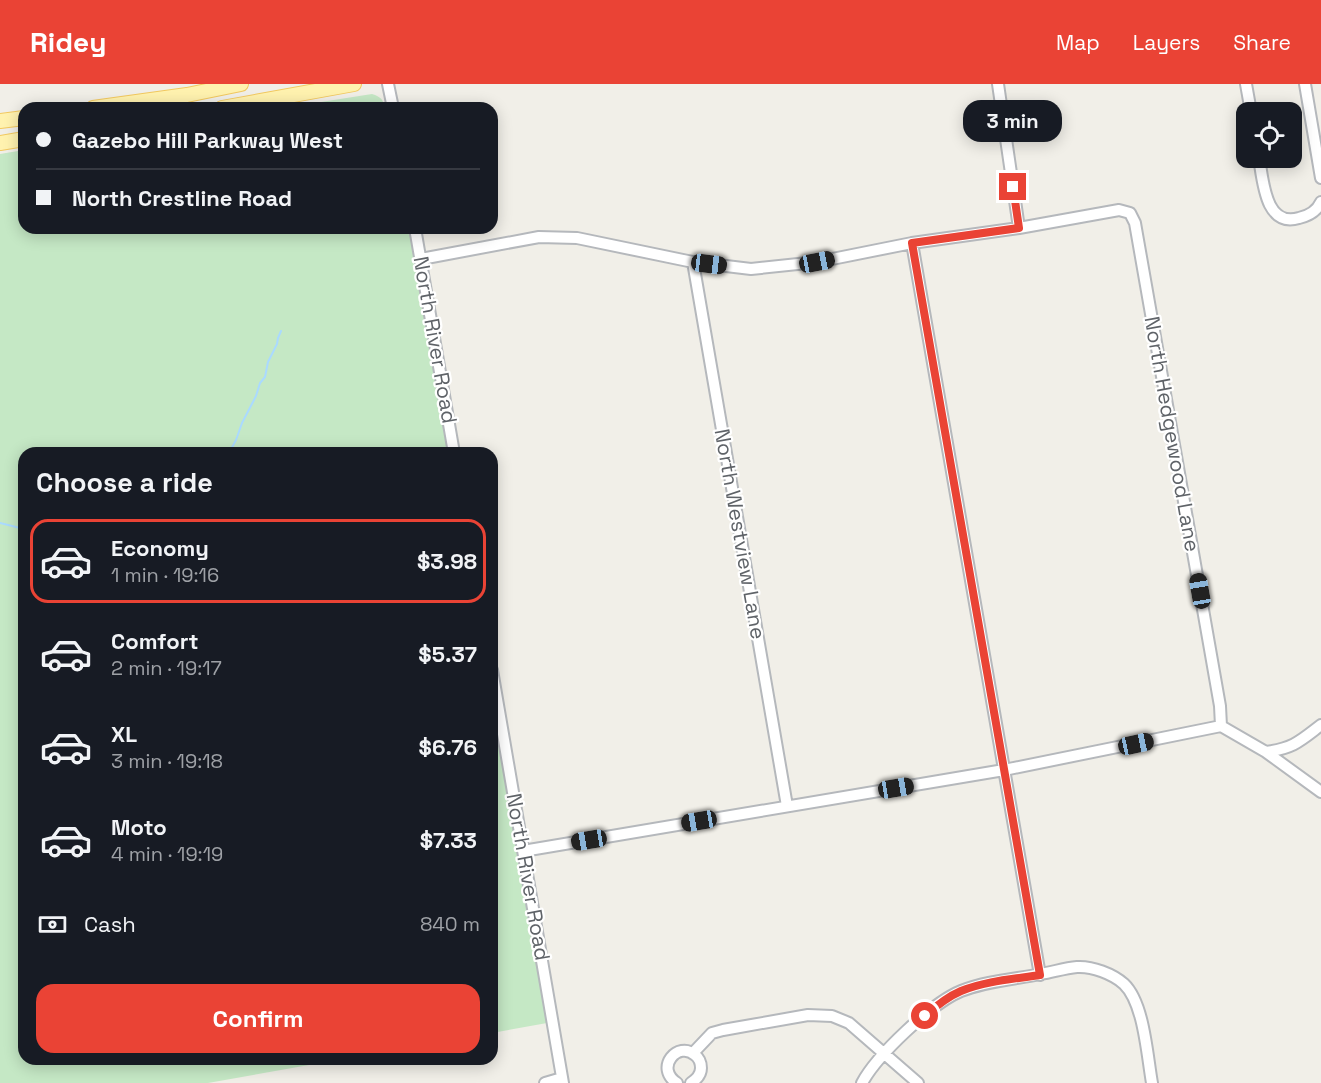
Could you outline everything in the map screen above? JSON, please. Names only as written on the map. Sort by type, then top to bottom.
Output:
[{"type":"main road","points":[[136,102],[241,84]]},
{"type":"main road","points":[[286,97],[310,84]]},
{"type":"main road","points":[[257,102],[354,84]]},
{"type":"main road","points":[[0,121],[18,119]]},
{"type":"main road","points":[[0,143],[18,141]]},
{"type":"street","points":[[388,84],[392,102]]},
{"type":"street","points":[[421,259],[539,237],[577,238],[693,262],[751,269],[817,262],[912,243],[1019,228],[998,84]]},
{"type":"street","points":[[1246,84],[1249,102]]},
{"type":"street","points":[[1305,84],[1321,178]]},
{"type":"street","points":[[1261,168],[1269,205],[1275,213],[1287,219],[1298,219],[1318,208],[1321,202]]},
{"type":"street","name":"North Hedgewood Lane","points":[[1019,228],[1119,210],[1130,213],[1134,224],[1220,706],[1221,726]]},
{"type":"street","name":"North River Road","points":[[416,234],[453,447]]},
{"type":"street","points":[[912,243],[1040,975]]},
{"type":"street","name":"North Westview Lane","points":[[693,262],[788,806]]},
{"type":"street","name":"North River Road","points":[[498,705],[563,1081]]},
{"type":"street","points":[[1266,752],[1285,749],[1321,725]]},
{"type":"street","points":[[523,851],[1004,770],[1221,726],[1266,752],[1321,792]]},
{"type":"street","points":[[862,1083],[884,1053],[906,1031],[943,1001],[961,991],[989,983],[1080,967],[1111,975],[1124,984],[1136,1001],[1152,1083]]},
{"type":"street","points":[[693,1053],[712,1033],[723,1030],[808,1015],[832,1016],[849,1023],[918,1083]]},
{"type":"street","points":[[677,1083],[668,1073],[668,1062],[676,1053],[682,1051],[693,1053],[700,1061],[699,1077],[691,1083]]},
{"type":"street","points":[[545,1083],[563,1081]]},
{"type":"green space","points":[[372,94],[378,96],[383,102],[321,102]]},
{"type":"green space","points":[[18,151],[18,234],[410,234],[447,447],[18,447],[18,1065],[309,1065],[208,1083],[0,1083],[0,154]]},
{"type":"green space","points":[[498,742],[547,1023],[498,1032]]},
{"type":"waterway","points":[[232,447],[260,383],[265,377],[268,362],[281,331]]},
{"type":"waterway","points":[[0,523],[18,528]]},
{"type":"route","points":[[925,1016],[943,1001],[961,991],[989,983],[1040,975],[912,243],[1019,228],[1013,187]]}]
